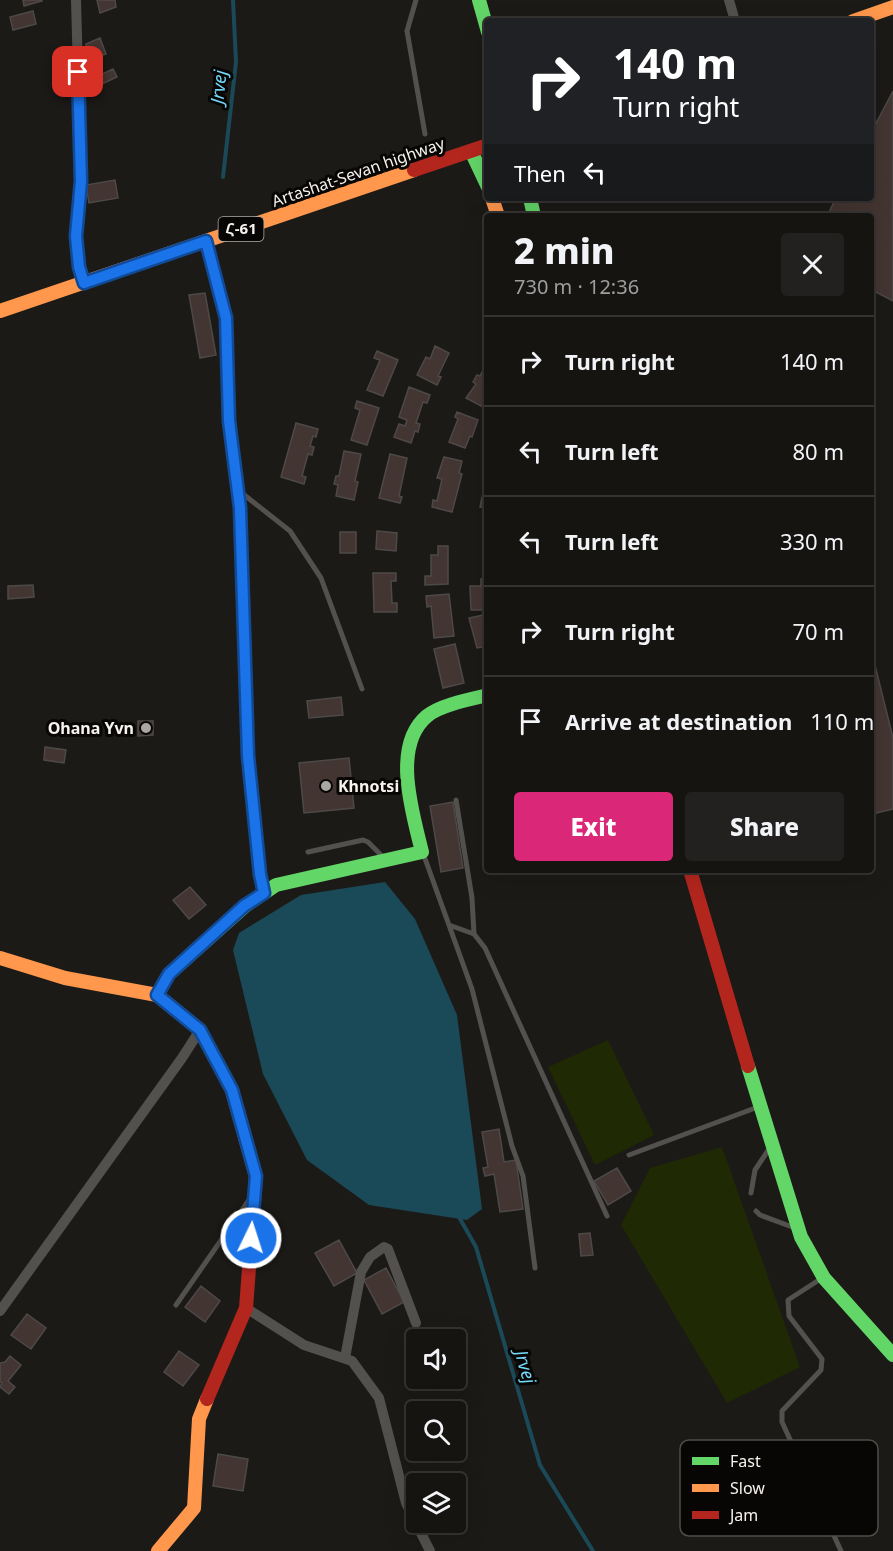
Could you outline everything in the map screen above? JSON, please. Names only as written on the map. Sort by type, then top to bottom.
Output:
[{"type":"street","points":[[76,0],[81,181],[76,236],[79,267],[84,283]]},
{"type":"street","points":[[479,0],[484,18]]},
{"type":"street","points":[[729,0],[734,18]]},
{"type":"street","points":[[862,18],[893,7]]},
{"type":"street","points":[[480,147],[484,168]]},
{"type":"street","name":"Artashat-Sevan highway","points":[[0,311],[480,147]]},
{"type":"street","points":[[157,995],[169,974],[244,906],[276,885],[422,852],[406,776],[409,747],[416,729],[427,715],[484,696]]},
{"type":"street","points":[[691,873],[771,1145],[799,1229],[824,1278],[893,1356]]},
{"type":"street","points":[[0,958],[65,978],[157,995],[200,1030],[232,1090],[256,1176],[246,1308],[199,1419],[194,1508],[158,1551]]},
{"type":"street","points":[[0,1311],[200,1030]]},
{"type":"street","points":[[345,1358],[361,1272],[370,1257],[384,1247],[388,1249],[416,1323]]},
{"type":"street","points":[[246,1308],[304,1345],[352,1361],[379,1398],[406,1503],[430,1551]]},
{"type":"lane","points":[[416,0],[407,31],[425,134]]},
{"type":"lane","points":[[206,241],[226,318],[229,421],[238,490],[245,620],[248,756],[264,893]]},
{"type":"lane","points":[[238,490],[290,531],[321,578],[362,689]]},
{"type":"lane","points":[[456,800],[472,898],[474,934]]},
{"type":"lane","points":[[308,852],[363,840],[387,860]]},
{"type":"lane","points":[[422,852],[472,989],[512,1146],[523,1176],[535,1268]]},
{"type":"lane","points":[[449,925],[474,934],[485,948],[607,1216]]},
{"type":"lane","points":[[629,1155],[760,1107]]},
{"type":"lane","points":[[751,1193],[755,1170],[771,1145]]},
{"type":"lane","points":[[176,1305],[255,1192]]},
{"type":"lane","points":[[756,1211],[760,1215],[799,1229]]},
{"type":"lane","points":[[790,1440],[782,1422],[782,1411],[821,1370],[822,1359],[789,1316],[788,1300],[824,1278]]},
{"type":"lane","points":[[834,1536],[841,1551]]},
{"type":"green space","points":[[608,1040],[654,1135],[595,1165],[548,1067]]},
{"type":"green space","points":[[722,1147],[800,1367],[727,1403],[621,1225],[650,1168]]},
{"type":"water","points":[[385,882],[415,919],[457,1015],[482,1209],[467,1220],[369,1205],[307,1160],[263,1074],[233,950],[239,933],[301,895]]},
{"type":"building","points":[[23,0],[42,0],[42,1],[24,6]]},
{"type":"building","points":[[97,0],[115,0],[116,7],[100,13]]},
{"type":"building","points":[[33,11],[36,24],[13,30],[10,17]]},
{"type":"building","points":[[100,38],[106,54],[86,60],[86,44]]},
{"type":"building","points":[[113,69],[117,77],[102,84],[98,76]]},
{"type":"building","points":[[893,91],[893,301],[874,291],[874,213],[828,213],[834,201],[874,201],[874,127]]},
{"type":"building","points":[[115,180],[118,198],[89,203],[86,185]]},
{"type":"building","points":[[205,293],[216,355],[200,358],[189,295]]},
{"type":"building","points":[[435,346],[449,353],[438,376],[441,377],[437,385],[417,375],[426,357],[430,359]]},
{"type":"building","points":[[377,351],[398,360],[383,396],[367,390],[380,360],[374,358]]},
{"type":"building","points":[[484,368],[483,407],[466,398],[476,384],[473,382],[477,375],[480,376]]},
{"type":"building","points":[[409,387],[430,395],[427,403],[423,402],[416,423],[420,424],[418,432],[415,431],[411,443],[394,437],[399,424],[405,426],[407,420],[399,417]]},
{"type":"building","points":[[357,401],[379,408],[367,445],[351,440],[360,410],[355,408]]},
{"type":"building","points":[[457,412],[478,420],[465,448],[449,442],[458,419],[455,417]]},
{"type":"building","points":[[296,423],[318,429],[310,446],[314,447],[312,455],[308,454],[302,476],[306,477],[304,484],[281,477]]},
{"type":"building","points":[[344,451],[361,454],[355,481],[358,482],[354,500],[336,496],[338,485],[334,484],[336,476],[339,476]]},
{"type":"building","points":[[390,454],[407,458],[399,496],[402,497],[400,503],[379,498]]},
{"type":"building","points":[[444,457],[462,461],[459,473],[462,474],[452,512],[432,507],[433,500],[437,501],[442,479],[437,478]]},
{"type":"building","points":[[484,488],[484,508],[480,507]]},
{"type":"building","points":[[377,531],[397,533],[396,551],[376,549]]},
{"type":"building","points":[[340,532],[356,532],[356,553],[340,553]]},
{"type":"building","points":[[438,546],[448,546],[448,584],[425,585],[425,576],[431,576],[431,555],[438,555]]},
{"type":"building","points":[[373,573],[396,573],[396,581],[391,581],[392,603],[397,603],[397,612],[374,612]]},
{"type":"building","points":[[481,579],[484,579],[484,610],[471,610],[470,586],[481,586]]},
{"type":"building","points":[[33,585],[34,597],[8,599],[8,586]]},
{"type":"building","points":[[449,594],[454,636],[434,638],[431,606],[427,607],[426,596]]},
{"type":"building","points":[[484,615],[484,647],[477,648],[469,618]]},
{"type":"building","points":[[455,644],[464,683],[443,688],[434,649]]},
{"type":"building","points":[[874,661],[893,738],[893,809],[874,814]]},
{"type":"building","points":[[341,697],[343,715],[309,718],[307,701]]},
{"type":"building","name":"Ohana Yvn","points":[[138,721],[153,721],[153,735],[138,736]]},
{"type":"building","points":[[45,747],[66,750],[64,763],[44,760]]},
{"type":"building","name":"Khnotsi","points":[[349,758],[354,808],[304,813],[299,763]]},
{"type":"building","points":[[453,802],[463,868],[441,872],[430,806]]},
{"type":"building","points":[[190,887],[206,905],[189,919],[173,900]]},
{"type":"building","points":[[499,1129],[504,1162],[516,1160],[523,1209],[500,1212],[494,1174],[485,1176],[483,1168],[488,1167],[482,1132]]},
{"type":"building","points":[[617,1168],[631,1191],[608,1205],[594,1181]]},
{"type":"building","points":[[590,1233],[593,1255],[581,1256],[579,1234]]},
{"type":"building","points":[[339,1240],[357,1273],[334,1286],[315,1253]]},
{"type":"building","points":[[386,1268],[404,1302],[382,1314],[364,1280]]},
{"type":"building","points":[[201,1286],[220,1301],[205,1322],[185,1307]]},
{"type":"building","points":[[27,1314],[46,1328],[31,1349],[11,1335]]},
{"type":"building","points":[[179,1351],[199,1365],[183,1386],[164,1372]]},
{"type":"building","points":[[10,1356],[21,1365],[8,1381],[15,1387],[9,1394],[0,1387],[2,1383],[0,1382],[0,1363],[5,1362]]},
{"type":"building","points":[[218,1454],[248,1459],[243,1491],[213,1486]]},
{"type":"waterway","name":"Jrvej","points":[[223,177],[236,62],[233,0]]},
{"type":"waterway","name":"Jrvej","points":[[459,1217],[476,1247],[540,1465],[593,1551]]},
{"type":"traffic: fast","points":[[479,0],[484,18]]},
{"type":"traffic: fast","points":[[471,151],[484,179]]},
{"type":"traffic: fast","points":[[531,201],[533,213]]},
{"type":"traffic: fast","points":[[157,995],[169,974],[245,906],[276,885],[422,852],[410,800],[407,762],[416,729],[433,712],[484,696]]},
{"type":"traffic: fast","points":[[748,1066],[801,1237],[824,1278],[893,1355]]},
{"type":"traffic: slow","points":[[862,18],[893,7]]},
{"type":"traffic: slow","points":[[0,311],[414,170]]},
{"type":"traffic: slow","points":[[493,201],[497,213]]},
{"type":"traffic: slow","points":[[0,958],[65,978],[157,995],[200,1030],[232,1090],[254,1169]]},
{"type":"traffic: slow","points":[[158,1551],[194,1508],[199,1419],[207,1399]]},
{"type":"traffic: jam","points":[[414,170],[484,146]]},
{"type":"traffic: jam","points":[[691,873],[748,1066]]},
{"type":"traffic: jam","points":[[207,1399],[246,1308],[256,1176],[254,1169]]},
{"type":"place","name":"Ohana Yvn","points":[[146,728]]},
{"type":"place","name":"Khnotsi","points":[[326,786]]},
{"type":"route","points":[[78,72],[81,181],[76,236],[79,267],[84,283],[206,241],[226,318],[227,397],[240,508],[248,756],[264,893],[244,906],[169,974],[157,995],[200,1030],[232,1090],[256,1176],[251,1238]]}]
